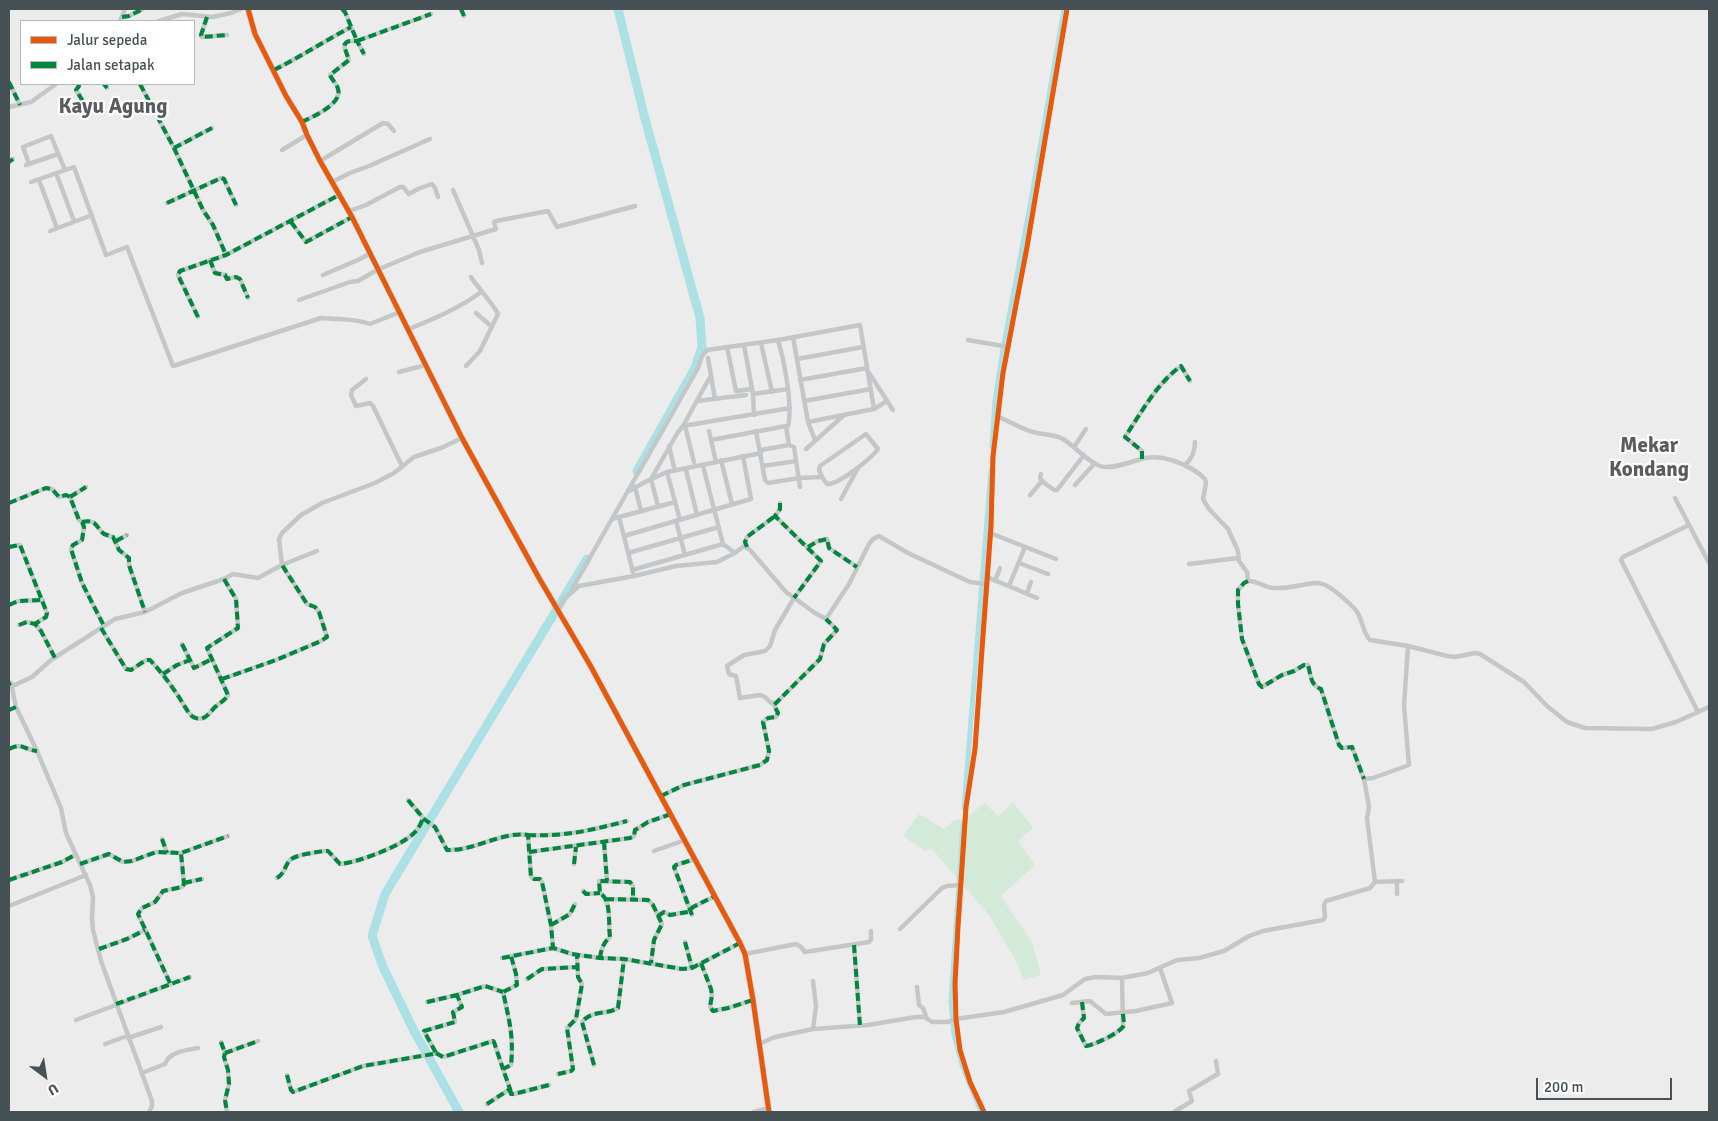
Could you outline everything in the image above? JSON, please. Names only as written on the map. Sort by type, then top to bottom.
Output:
[{"type":"street","points":[[121,19],[125,9]]},
{"type":"street","points":[[121,19],[143,9]]},
{"type":"street","points":[[163,20],[179,14],[207,17],[231,13],[241,9]]},
{"type":"street","points":[[248,9],[255,34],[286,96],[302,122],[320,161],[371,253],[462,438],[550,598],[590,665],[740,943],[745,954],[753,1000],[769,1110],[754,1112]]},
{"type":"street","points":[[342,9],[364,54]]},
{"type":"street","points":[[461,9],[464,16]]},
{"type":"street","points":[[984,1112],[970,1082],[960,1050],[955,1020],[959,886],[966,807],[975,749],[985,583],[991,526],[993,456],[1007,347],[1067,9]]},
{"type":"street","points":[[302,122],[325,110],[339,95],[339,90],[330,74],[349,60],[344,44],[348,41],[357,41],[431,14]]},
{"type":"street","points":[[207,17],[202,37],[226,35]]},
{"type":"street","points":[[274,70],[351,26]]},
{"type":"street","points":[[9,82],[20,105]]},
{"type":"street","points":[[9,107],[31,102],[55,85]]},
{"type":"street","points":[[78,85],[76,90],[87,108]]},
{"type":"street","points":[[141,85],[174,148],[202,210],[213,225],[226,255]]},
{"type":"street","points":[[320,161],[383,123],[388,124],[394,131]]},
{"type":"street","points":[[174,148],[212,128]]},
{"type":"street","points":[[58,154],[28,165],[23,147],[51,136],[65,170]]},
{"type":"street","points":[[282,150],[307,136]]},
{"type":"street","points":[[332,182],[430,139]]},
{"type":"street","points":[[31,182],[74,167],[106,255],[127,247],[173,366],[321,318],[357,320],[370,324],[400,312]]},
{"type":"street","points":[[56,173],[74,221]]},
{"type":"street","points":[[167,203],[218,179],[224,179],[236,205]]},
{"type":"street","points":[[39,180],[57,228]]},
{"type":"street","points":[[291,222],[306,242],[351,214],[403,187],[409,194],[432,184],[438,197]]},
{"type":"street","points":[[453,190],[473,236],[482,263]]},
{"type":"street","points":[[198,317],[179,274],[182,270],[226,255],[339,195]]},
{"type":"street","points":[[299,300],[350,282],[358,281],[379,269],[420,252],[495,231],[494,222],[496,220],[549,211],[557,227],[635,206]]},
{"type":"street","points":[[50,231],[92,215]]},
{"type":"street","points":[[323,275],[371,253]]},
{"type":"street","points":[[210,260],[215,273],[225,275],[227,279],[236,277],[240,279],[248,298]]},
{"type":"street","points":[[466,366],[480,351],[498,312],[471,277]]},
{"type":"street","points":[[408,329],[466,303],[481,292]]},
{"type":"street","points":[[476,313],[491,326]]},
{"type":"street","points":[[558,611],[628,492],[707,350],[761,343],[860,325],[874,409]]},
{"type":"street","points":[[793,337],[808,422],[816,440]]},
{"type":"street","points":[[711,440],[788,426],[790,408],[788,389],[778,340]]},
{"type":"street","points":[[968,340],[1007,347]]},
{"type":"street","points":[[761,343],[772,392]]},
{"type":"street","points":[[744,345],[753,394],[754,414]]},
{"type":"street","points":[[727,347],[736,391],[752,388]]},
{"type":"street","points":[[797,359],[863,347]]},
{"type":"street","points":[[708,358],[715,399]]},
{"type":"street","points":[[399,372],[426,365]]},
{"type":"street","points":[[1142,459],[1142,451],[1125,437],[1158,388],[1180,366],[1190,381]]},
{"type":"street","points":[[800,380],[867,370]]},
{"type":"street","points":[[867,370],[893,410]]},
{"type":"street","points":[[658,506],[651,479],[669,446],[684,426],[710,377]]},
{"type":"street","points":[[366,379],[352,390],[353,401],[356,406],[370,403],[373,406],[402,466]]},
{"type":"street","points":[[753,394],[788,389]]},
{"type":"street","points":[[804,401],[871,389]]},
{"type":"street","points":[[697,401],[746,395]]},
{"type":"street","points":[[808,422],[874,409],[887,401]]},
{"type":"street","points":[[684,426],[790,408]]},
{"type":"street","points":[[806,448],[844,415]]},
{"type":"street","points":[[998,417],[1033,432],[1058,437],[1101,467],[1155,458],[1186,465],[1205,479],[1206,487],[1203,499],[1209,509],[1228,529],[1238,551],[1238,558],[1247,572],[1248,581]]},
{"type":"street","points":[[684,426],[694,462]]},
{"type":"street","points":[[786,426],[789,444]]},
{"type":"street","points":[[1074,447],[1086,429]]},
{"type":"street","points":[[709,431],[732,504]]},
{"type":"street","points":[[756,431],[765,480],[768,483],[799,478],[822,477]]},
{"type":"street","points":[[866,434],[878,450],[832,484],[827,484],[822,477],[819,470],[820,466],[866,434]]},
{"type":"street","points":[[222,679],[276,660],[327,637],[320,612],[315,606],[308,604],[282,565],[279,539],[282,533],[295,521],[322,503],[375,483],[394,473],[414,456],[441,448],[462,438]]},
{"type":"street","points":[[1186,465],[1190,462],[1196,442]]},
{"type":"street","points":[[628,492],[634,487],[667,472],[686,470],[789,444],[794,446],[800,487]]},
{"type":"street","points":[[669,446],[674,467]]},
{"type":"street","points":[[1041,474],[1040,478],[1042,481],[1054,490],[1057,490],[1084,455]]},
{"type":"street","points":[[624,536],[751,499],[742,456]]},
{"type":"street","points":[[763,466],[796,461]]},
{"type":"street","points":[[1075,485],[1095,463]]},
{"type":"street","points":[[703,466],[723,544],[735,553]]},
{"type":"street","points":[[841,499],[858,466]]},
{"type":"street","points":[[686,470],[697,515]]},
{"type":"street","points":[[667,472],[686,555]]},
{"type":"street","points":[[1030,495],[1042,481]]},
{"type":"street","points":[[9,503],[46,488],[52,489],[59,497],[66,495],[70,497],[86,487]]},
{"type":"street","points":[[634,487],[641,511]]},
{"type":"street","points":[[70,497],[79,520],[84,527],[82,540],[73,545],[71,550],[82,583],[102,627],[126,669],[131,670],[148,660],[163,674],[191,716],[198,719],[209,716],[214,708],[228,697],[222,679],[207,650],[208,646],[222,640],[238,628],[236,599],[224,579]]},
{"type":"street","points":[[1675,498],[1709,563]]},
{"type":"street","points":[[612,519],[675,502]]},
{"type":"street","points":[[661,796],[684,785],[764,764],[769,754],[763,722],[768,718],[778,715],[774,707],[777,702],[820,659],[824,644],[837,630],[826,619],[786,592],[745,542],[747,537],[775,516],[780,508],[780,503]]},
{"type":"street","points":[[775,516],[821,560],[794,598],[775,630],[770,646],[758,653],[744,655],[727,666],[729,674],[737,678],[740,698],[760,695],[771,703],[777,702]]},
{"type":"street","points":[[619,517],[634,576]]},
{"type":"street","points":[[82,522],[89,520],[97,524],[106,535],[113,537],[120,550],[129,558],[128,563],[145,612]]},
{"type":"street","points":[[1689,525],[1623,557],[1621,560],[1698,712]]},
{"type":"street","points":[[628,553],[719,527]]},
{"type":"street","points":[[990,533],[1056,559]]},
{"type":"street","points":[[116,541],[127,535]]},
{"type":"street","points":[[826,619],[849,584],[869,544],[879,536],[908,553],[970,582],[985,583]]},
{"type":"street","points":[[808,547],[818,541],[827,539],[829,548],[857,567]]},
{"type":"street","points":[[632,570],[723,544]]},
{"type":"street","points":[[9,547],[20,545],[43,600],[47,616],[35,624]]},
{"type":"street","points":[[570,592],[579,586],[676,566],[717,562],[744,546],[748,547]]},
{"type":"street","points":[[1009,586],[1025,547]]},
{"type":"street","points":[[10,683],[15,685],[32,677],[55,658],[115,620],[145,612],[182,593],[224,579],[233,574],[255,578],[317,551]]},
{"type":"street","points":[[1190,564],[1238,558]]},
{"type":"street","points":[[1019,563],[1048,574]]},
{"type":"street","points":[[995,580],[1000,568]]},
{"type":"street","points":[[987,577],[1037,598]]},
{"type":"street","points":[[759,1044],[775,1037],[813,1029],[860,1026],[922,1016],[932,1022],[948,1022],[1004,1012],[1056,998],[1085,979],[1122,978],[1148,973],[1177,960],[1199,958],[1217,953],[1249,936],[1263,931],[1323,920],[1325,917],[1324,905],[1326,901],[1370,888],[1375,882],[1367,818],[1369,808],[1364,779],[1352,747],[1342,748],[1339,745],[1321,689],[1312,684],[1308,665],[1282,675],[1262,687],[1260,686],[1242,639],[1238,604],[1238,590],[1248,581],[1258,581],[1271,588],[1321,584],[1336,592],[1355,610],[1361,618],[1367,637],[1370,640],[1408,646],[1447,656],[1476,653],[1484,656],[1524,682],[1547,706],[1567,722],[1585,728],[1652,730],[1676,722],[1708,707],[1709,713]]},
{"type":"street","points":[[1026,593],[1031,582]]},
{"type":"street","points":[[9,605],[18,602],[43,600]]},
{"type":"street","points":[[20,626],[27,622],[35,624],[41,631],[55,658]]},
{"type":"street","points":[[182,644],[195,668],[212,660]]},
{"type":"street","points":[[1364,779],[1409,765],[1404,706],[1408,646]]},
{"type":"street","points":[[163,674],[177,665],[190,660]]},
{"type":"street","points":[[10,683],[16,708],[37,750],[61,808],[66,833],[86,875],[93,897],[92,924],[99,949],[100,961],[152,1104],[149,1112]]},
{"type":"street","points":[[9,710],[16,708]]},
{"type":"street","points":[[9,749],[21,746],[37,750]]},
{"type":"street","points":[[408,800],[424,818],[435,826],[447,850],[480,845],[516,834],[558,836],[583,833],[594,828],[627,821]]},
{"type":"street","points":[[529,852],[632,837],[635,834],[635,830],[645,824],[671,814]]},
{"type":"street","points":[[277,878],[285,871],[288,862],[294,857],[328,851],[340,864],[369,857],[404,842],[416,831],[424,818]]},
{"type":"street","points":[[528,835],[531,877],[540,879],[542,882],[551,925],[553,948]]},
{"type":"street","points":[[80,864],[109,854],[118,860],[126,862],[135,861],[156,852],[181,853],[228,836]]},
{"type":"street","points":[[162,839],[167,853]]},
{"type":"street","points":[[654,851],[685,840]]},
{"type":"street","points":[[604,842],[607,882]]},
{"type":"street","points":[[574,864],[576,846]]},
{"type":"street","points":[[181,853],[184,883]]},
{"type":"street","points":[[9,880],[62,862],[76,855]]},
{"type":"street","points":[[691,912],[674,867],[695,859]]},
{"type":"street","points":[[9,906],[86,875]]},
{"type":"street","points":[[170,983],[138,914],[142,908],[155,902],[163,891],[182,887],[184,883],[202,878]]},
{"type":"street","points":[[600,958],[602,948],[610,937],[606,900],[600,893],[599,881],[630,882],[633,886],[633,900]]},
{"type":"street","points":[[1375,882],[1400,881],[1397,894]]},
{"type":"street","points":[[900,929],[942,888],[959,886]]},
{"type":"street","points":[[583,891],[586,894],[600,893]]},
{"type":"street","points":[[691,912],[693,907],[715,896]]},
{"type":"street","points":[[606,900],[648,900],[653,905],[662,925],[654,940],[650,963]]},
{"type":"street","points":[[551,925],[570,914],[575,904]]},
{"type":"street","points":[[658,916],[664,912],[670,915],[691,912]]},
{"type":"street","points":[[99,949],[145,930]]},
{"type":"street","points":[[745,954],[796,944],[807,953],[854,945],[870,942],[872,939],[871,931]]},
{"type":"street","points":[[685,942],[692,968]]},
{"type":"street","points":[[502,958],[553,948],[578,955],[624,959],[682,969],[692,968],[701,964],[740,943]]},
{"type":"street","points":[[854,945],[860,1026]]},
{"type":"street","points":[[558,1074],[573,1069],[567,1028],[576,1019],[582,984],[578,977],[578,955]]},
{"type":"street","points":[[427,1002],[485,986],[503,992],[516,986],[518,984],[511,956]]},
{"type":"street","points":[[576,1019],[618,1008],[624,959]]},
{"type":"street","points":[[701,964],[711,989],[710,1007],[713,1011],[753,1000]]},
{"type":"street","points":[[527,979],[542,969],[578,967]]},
{"type":"street","points":[[1072,1003],[1090,1001],[1106,1014],[1154,1008],[1172,1003],[1160,968]]},
{"type":"street","points":[[76,1020],[190,977]]},
{"type":"street","points":[[1082,1002],[1084,1018],[1077,1028],[1086,1046],[1093,1045],[1112,1036],[1123,1027],[1122,978]]},
{"type":"street","points":[[813,982],[816,1006],[813,1029]]},
{"type":"street","points":[[917,988],[919,1005],[923,1008],[927,1019]]},
{"type":"street","points":[[503,992],[513,1042],[511,1065],[503,1069]]},
{"type":"street","points":[[435,1054],[424,1031],[454,1022],[453,1012],[462,1007],[457,995]]},
{"type":"street","points":[[584,1018],[582,1022],[594,1065]]},
{"type":"street","points":[[105,1044],[161,1027]]},
{"type":"street","points":[[225,1053],[258,1041]]},
{"type":"street","points":[[287,1075],[293,1092],[363,1066],[435,1054],[442,1057],[493,1041],[511,1094],[549,1086]]},
{"type":"street","points":[[221,1042],[228,1070],[229,1084],[225,1100],[227,1112]]},
{"type":"street","points":[[142,1074],[165,1064],[171,1056],[198,1048]]},
{"type":"street","points":[[1174,1112],[1192,1102],[1189,1091],[1218,1074],[1216,1061]]},
{"type":"street","points":[[487,1104],[510,1089]]},
{"type":"green space","points":[[1013,802],[1033,828],[1018,841],[1035,865],[1001,896],[1032,942],[1041,975],[1024,980],[1017,963],[989,915],[931,848],[925,851],[903,836],[919,814],[944,829],[953,821],[967,817],[985,803],[998,816]]},
{"type":"waterway","points":[[618,9],[644,115],[700,318],[702,347],[695,368],[637,471]]},
{"type":"waterway","points":[[992,447],[995,401],[1003,349],[1064,9]]},
{"type":"waterway","points":[[964,808],[991,470]]},
{"type":"waterway","points":[[459,1112],[413,1029],[383,967],[372,936],[385,894],[587,559]]},
{"type":"waterway","points":[[963,824],[951,1001],[954,1034],[962,1065],[981,1112]]},
{"type":"marked path","points":[[122,17],[129,16],[143,9]]},
{"type":"marked path","points":[[342,9],[357,41],[431,14]]},
{"type":"marked path","points":[[461,9],[464,16]]},
{"type":"marked path","points":[[207,17],[202,37],[227,35]]},
{"type":"marked path","points":[[274,70],[351,27]]},
{"type":"marked path","points":[[302,122],[326,109],[336,100],[338,89],[330,75],[349,60],[344,46],[346,43],[357,41],[364,54]]},
{"type":"marked path","points":[[9,82],[20,105]]},
{"type":"marked path","points":[[78,85],[76,90],[87,108]]},
{"type":"marked path","points":[[141,85],[174,148],[203,210],[213,225],[226,255]]},
{"type":"marked path","points":[[174,148],[212,128]]},
{"type":"marked path","points":[[9,162],[13,159]]},
{"type":"marked path","points":[[167,203],[221,178],[224,179],[236,205]]},
{"type":"marked path","points":[[198,317],[178,275],[180,271],[226,255],[339,195]]},
{"type":"marked path","points":[[291,222],[306,242],[352,217]]},
{"type":"marked path","points":[[210,260],[215,273],[225,275],[227,279],[236,277],[240,279],[248,298]]},
{"type":"marked path","points":[[1142,459],[1142,451],[1125,437],[1150,399],[1172,373],[1181,366],[1190,381]]},
{"type":"marked path","points":[[70,497],[86,487]]},
{"type":"marked path","points":[[9,503],[46,488],[52,489],[59,497],[66,495],[70,497],[79,520],[84,527],[82,540],[73,545],[71,549],[82,583],[104,626]]},
{"type":"marked path","points":[[780,503],[780,509],[775,516],[821,561],[794,598]]},
{"type":"marked path","points":[[747,547],[745,542],[747,537],[775,516]]},
{"type":"marked path","points":[[82,522],[94,523],[104,534],[113,537],[119,550],[129,558],[129,565],[145,612]]},
{"type":"marked path","points":[[116,541],[127,535]]},
{"type":"marked path","points":[[808,547],[818,541],[827,539],[829,548],[857,567]]},
{"type":"marked path","points":[[9,547],[20,545],[47,613],[46,617],[35,624]]},
{"type":"marked path","points":[[222,679],[276,660],[327,637],[319,612],[315,607],[307,604],[282,565]]},
{"type":"marked path","points":[[101,628],[126,669],[131,670],[146,660],[150,660],[191,715],[199,719],[204,718],[228,695],[207,648],[238,628],[236,599],[224,579]]},
{"type":"marked path","points":[[1248,581],[1238,590],[1238,604],[1242,639],[1259,684],[1262,687],[1282,675],[1308,665],[1313,682],[1321,689],[1339,745],[1342,748],[1352,747],[1364,779]]},
{"type":"marked path","points":[[9,605],[18,601],[43,600]]},
{"type":"marked path","points":[[661,796],[684,785],[760,765],[767,760],[769,751],[763,722],[768,718],[776,717],[778,713],[774,705],[820,659],[824,644],[837,630],[826,619]]},
{"type":"marked path","points":[[19,625],[27,622],[35,624],[41,631],[55,658]]},
{"type":"marked path","points":[[182,644],[194,668],[212,659]]},
{"type":"marked path","points":[[163,674],[177,665],[190,660]]},
{"type":"marked path","points":[[9,710],[16,707]]},
{"type":"marked path","points":[[9,749],[21,746],[37,751]]},
{"type":"marked path","points":[[408,800],[424,819],[435,827],[447,850],[468,848],[508,836],[528,835],[531,877],[540,879],[542,882],[551,925],[553,948]]},
{"type":"marked path","points":[[529,852],[630,838],[634,836],[635,830],[648,822],[671,814]]},
{"type":"marked path","points":[[277,878],[289,861],[300,855],[328,851],[340,864],[378,853],[407,839],[416,831],[423,818]]},
{"type":"marked path","points":[[528,835],[566,834],[627,821]]},
{"type":"marked path","points":[[80,864],[109,854],[123,862],[132,861],[156,852],[181,853],[228,836]]},
{"type":"marked path","points":[[162,839],[167,853]]},
{"type":"marked path","points":[[604,842],[607,881]]},
{"type":"marked path","points":[[574,864],[576,847]]},
{"type":"marked path","points":[[170,983],[138,914],[142,908],[155,902],[163,891],[182,887],[184,884],[181,853]]},
{"type":"marked path","points":[[9,880],[62,862],[75,855]]},
{"type":"marked path","points":[[692,915],[674,867],[695,859]]},
{"type":"marked path","points":[[184,883],[202,879]]},
{"type":"marked path","points":[[600,958],[603,947],[610,937],[608,907],[604,896],[600,893],[599,881],[630,882],[633,886],[633,900]]},
{"type":"marked path","points":[[583,891],[586,894],[600,893]]},
{"type":"marked path","points":[[658,916],[664,912],[670,915],[688,912],[693,907],[715,896]]},
{"type":"marked path","points":[[606,899],[648,900],[653,905],[662,924],[654,940],[651,963]]},
{"type":"marked path","points":[[551,925],[570,914],[575,904]]},
{"type":"marked path","points":[[99,949],[145,930]]},
{"type":"marked path","points":[[685,942],[692,968]]},
{"type":"marked path","points":[[502,958],[553,948],[572,954],[624,959],[682,969],[692,968],[740,943]]},
{"type":"marked path","points":[[854,945],[860,1026]]},
{"type":"marked path","points":[[558,1074],[573,1069],[567,1028],[576,1019],[582,984],[578,977],[577,955]]},
{"type":"marked path","points":[[487,1104],[510,1089],[503,1069],[511,1065],[512,1046],[503,992],[517,985],[511,956]]},
{"type":"marked path","points":[[594,1065],[582,1022],[594,1014],[618,1008],[624,959]]},
{"type":"marked path","points":[[701,963],[711,989],[710,1007],[713,1011],[753,1000]]},
{"type":"marked path","points":[[527,979],[542,969],[578,967]]},
{"type":"marked path","points":[[116,1004],[190,977]]},
{"type":"marked path","points":[[287,1075],[293,1092],[363,1066],[436,1053],[424,1031],[455,1022],[453,1012],[462,1007],[457,995],[485,986],[503,992]]},
{"type":"marked path","points":[[427,1002],[457,995]]},
{"type":"marked path","points":[[1082,1002],[1084,1018],[1077,1028],[1086,1046],[1107,1038],[1122,1028],[1124,1025],[1123,1013]]},
{"type":"marked path","points":[[225,1053],[258,1041]]},
{"type":"marked path","points":[[436,1053],[443,1057],[493,1041],[503,1069]]},
{"type":"marked path","points":[[221,1042],[228,1070],[229,1084],[225,1100],[227,1112]]},
{"type":"marked path","points":[[510,1089],[511,1094],[514,1094],[549,1085]]},
{"type":"cycle path","points":[[248,9],[255,34],[286,96],[302,122],[320,161],[352,217],[462,438],[539,578],[590,665],[740,943],[745,954],[753,1000],[769,1112]]},
{"type":"cycle path","points":[[984,1112],[970,1082],[960,1050],[956,1019],[955,984],[966,807],[975,749],[991,526],[993,456],[1003,373],[1027,247],[1067,9]]},
{"type":"district","name":"Kayu Agung","points":[[113,107]]},
{"type":"district","name":"Mekar Kondang","points":[[1649,458]]}]
